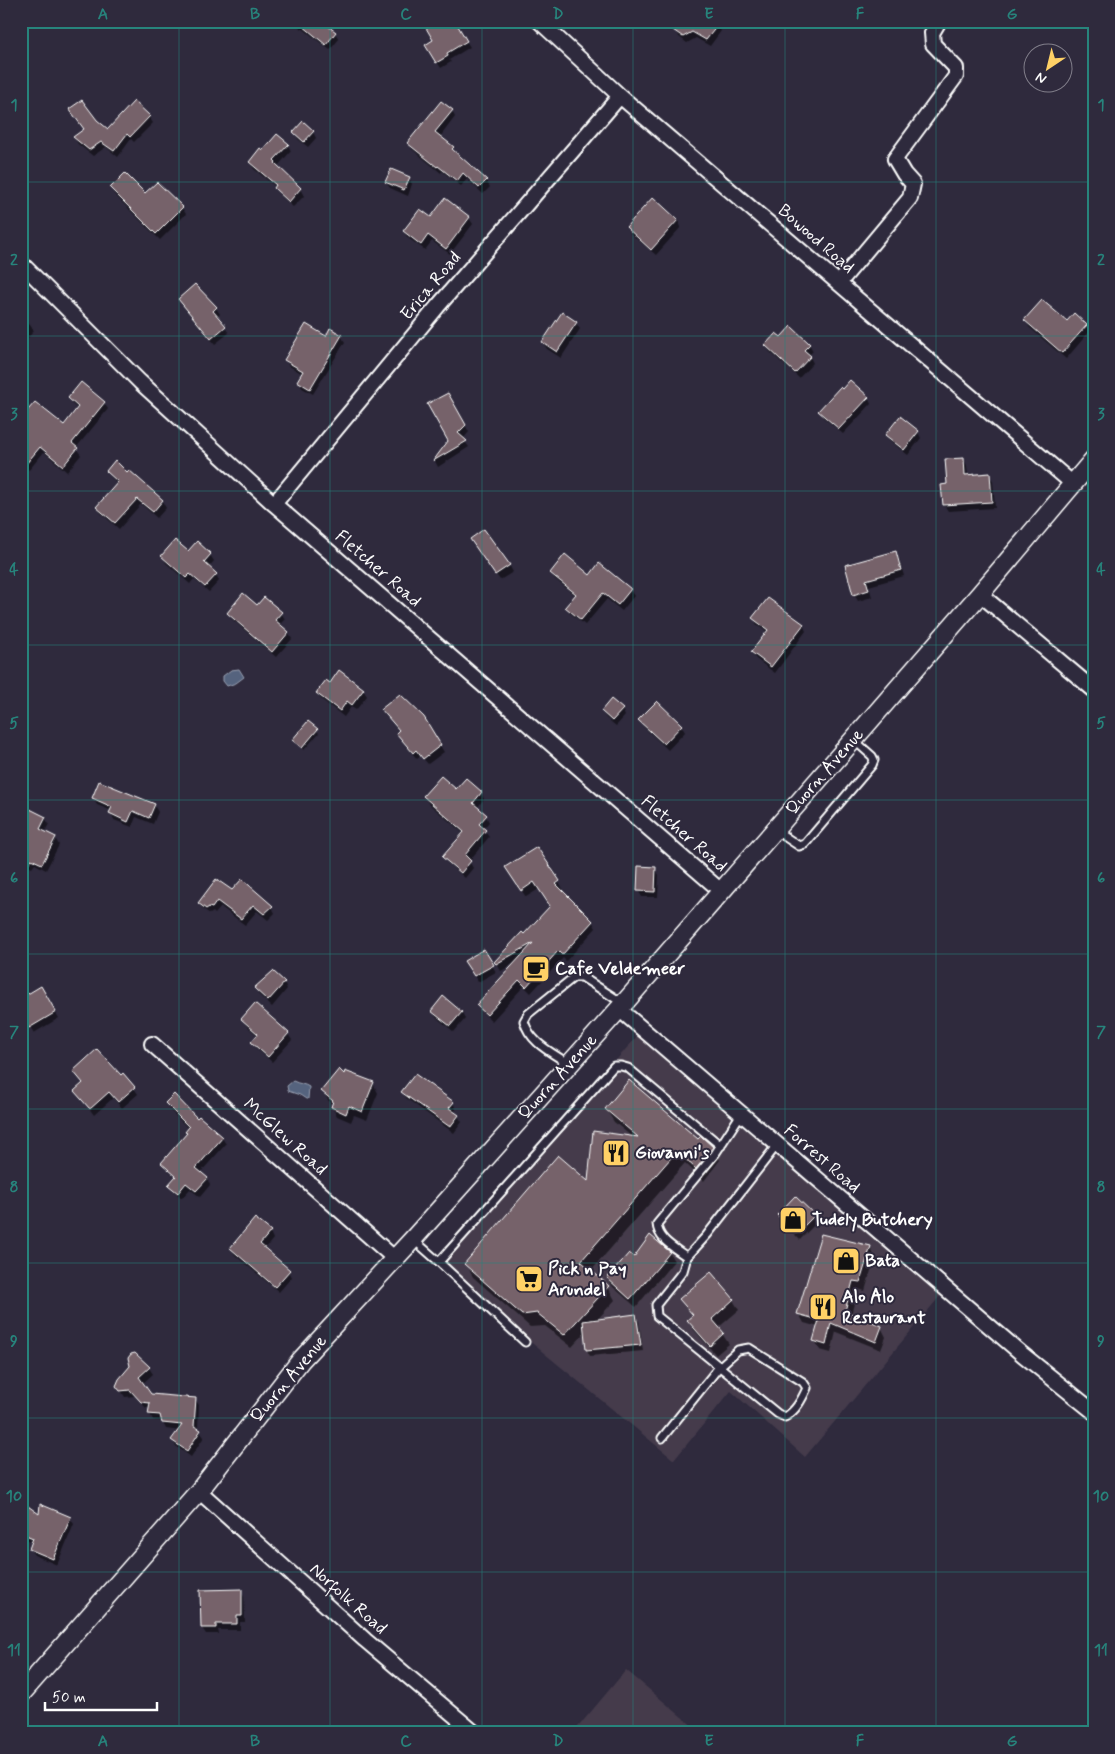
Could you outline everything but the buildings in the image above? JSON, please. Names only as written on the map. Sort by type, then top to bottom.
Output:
[{"type":"street","name":"Bowood Road","points":[[539,21],[620,96],[1072,483]]},
{"type":"street","points":[[839,283],[910,198],[913,184],[895,159],[956,76],[956,68],[933,44],[932,33],[939,21]]},
{"type":"street","name":"Erica Road","points":[[274,504],[438,306],[620,96]]},
{"type":"street","name":"Fletcher Road","points":[[21,263],[140,382],[274,504],[721,891]]},
{"type":"street","name":"Quorn Avenue","points":[[21,1694],[198,1491],[302,1360],[621,1006],[980,594],[1094,459]]},
{"type":"street","points":[[980,594],[1094,690]]},
{"type":"street","name":"Forrest Road","points":[[621,1006],[777,1145],[1022,1354],[1094,1412]]},
{"type":"street","name":"McGlew Road","points":[[152,1044],[394,1258]]},
{"type":"street","name":"Norfolk Road","points":[[198,1491],[365,1640],[475,1733]]},
{"type":"lane","points":[[775,830],[799,846],[805,844],[874,760],[854,739]]},
{"type":"lane","points":[[569,1065],[534,1040],[527,1031],[524,1021],[528,1014],[574,977],[582,977],[621,1006]]},
{"type":"lane","points":[[439,1262],[614,1066],[628,1068],[721,1146]]},
{"type":"lane","points":[[686,1257],[663,1239],[657,1230],[657,1224],[721,1146],[741,1114]]},
{"type":"lane","points":[[662,1438],[719,1367],[738,1350],[749,1348],[803,1382],[807,1388],[803,1398],[791,1414],[785,1417],[778,1414],[719,1367],[657,1316],[655,1311],[656,1305],[683,1271],[686,1257],[707,1235],[777,1145]]},
{"type":"lane","points":[[413,1239],[524,1342]]},
{"type":"shaded area","points":[[639,1034],[941,1295],[805,1457],[731,1391],[674,1460],[437,1265]]},
{"type":"shaded area","points":[[626,1670],[701,1733],[573,1733]]},
{"type":"water","points":[[239,669],[244,677],[236,683],[227,686],[223,681],[223,676],[231,670]]},
{"type":"water","points":[[293,1081],[309,1087],[308,1099],[288,1091],[287,1086]]},
{"type":"place","name":"Cafe Veldemeer","points":[[536,969]]},
{"type":"place","name":"Giovanni's","points":[[616,1153]]},
{"type":"place","name":"Tudely Butchery","points":[[793,1220]]},
{"type":"place","name":"Bata","points":[[846,1261]]},
{"type":"place","name":"Pick n Pay Arundel","points":[[529,1279]]},
{"type":"place","name":"Alo Alo Restaurant","points":[[823,1307]]}]
